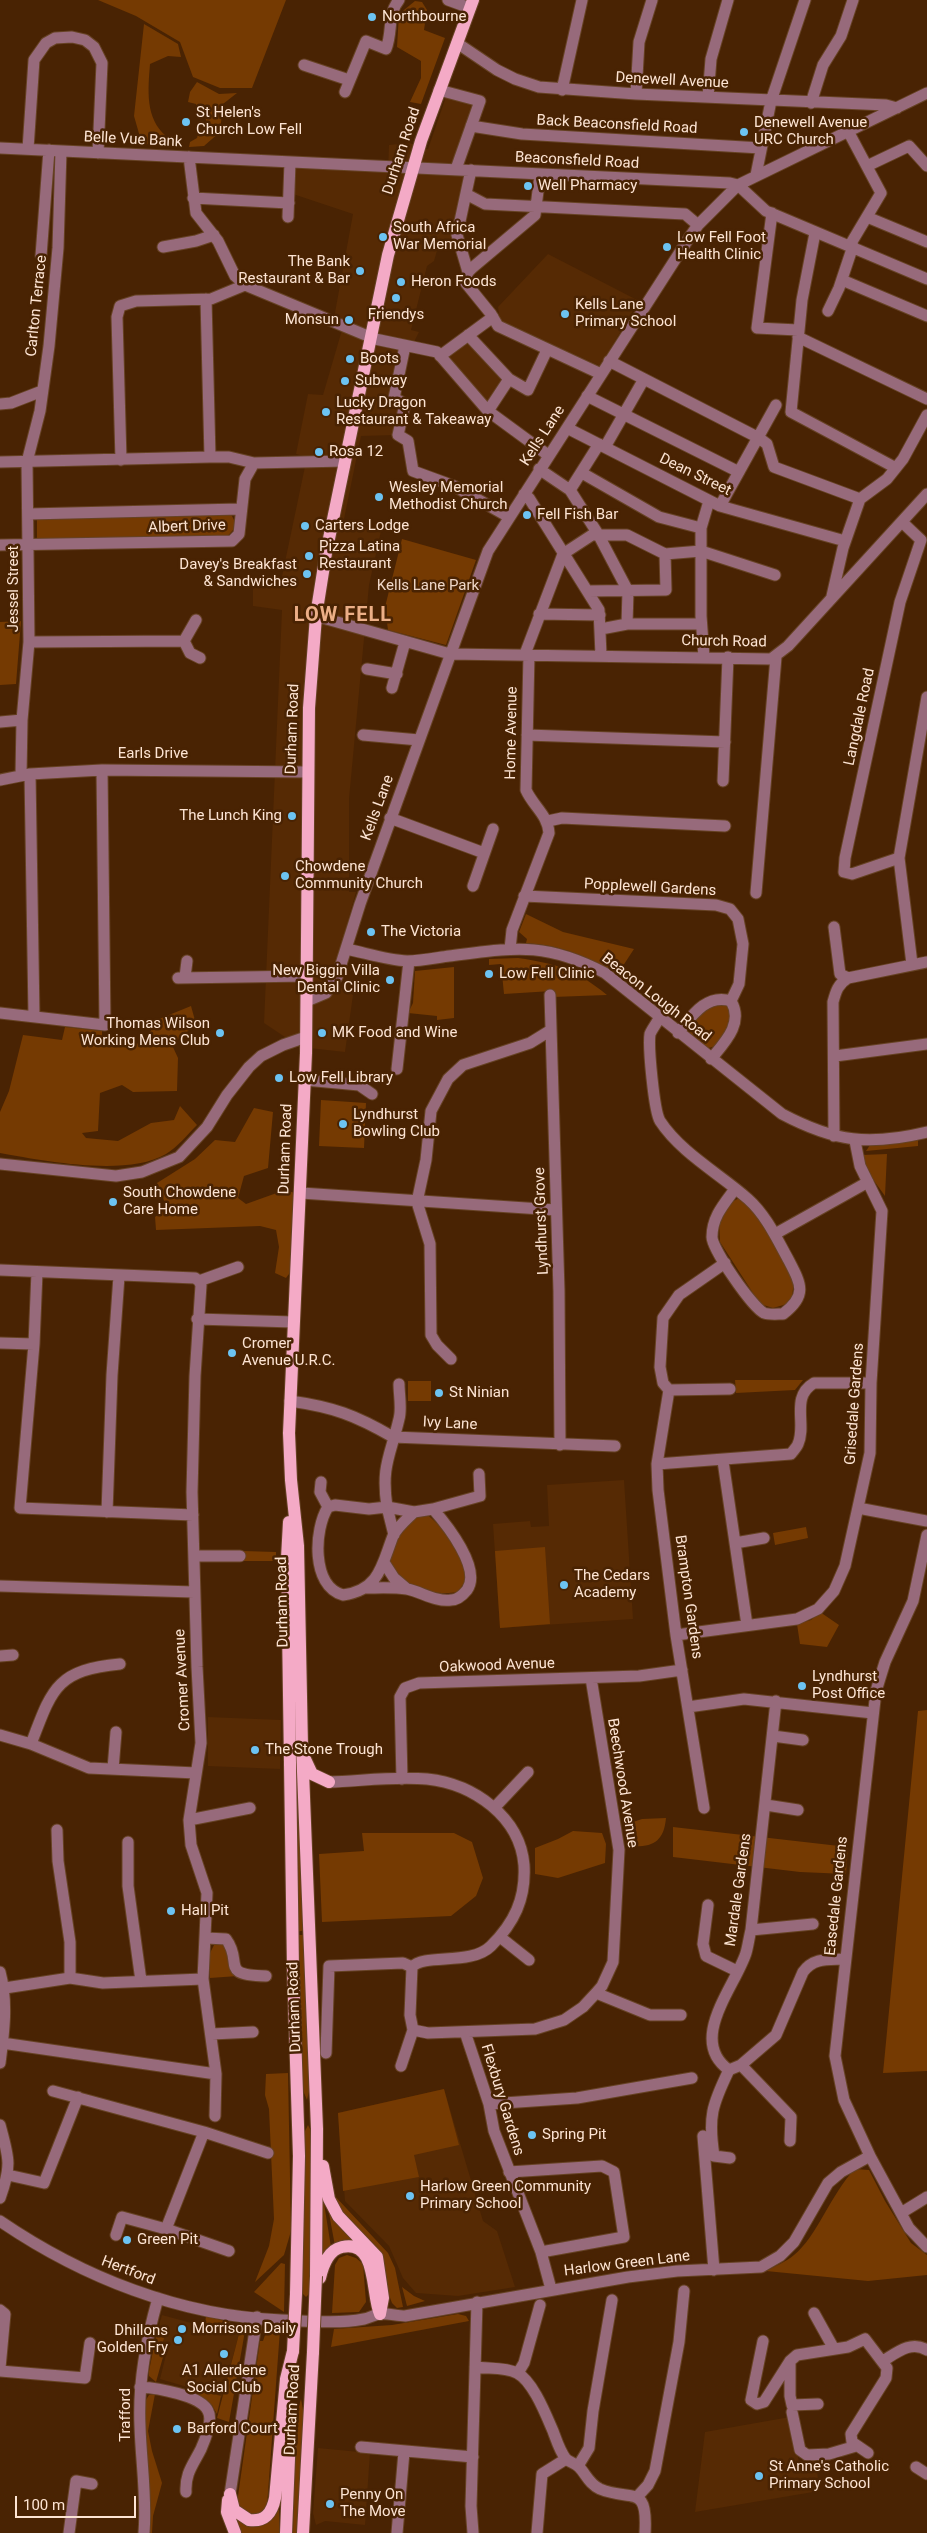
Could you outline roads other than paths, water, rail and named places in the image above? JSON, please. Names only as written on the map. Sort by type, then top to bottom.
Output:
[{"type":"main road","name":"Durham Road","points":[[286,2533],[297,2283],[299,2156],[293,1969],[287,1558],[291,1480],[290,1401],[301,1193],[307,1001],[308,708],[316,616],[345,461],[388,255],[439,90],[472,4]]},
{"type":"main road","name":"Durham Road","points":[[291,1480],[298,1546],[304,1808],[317,2129],[318,2276],[303,2533]]},
{"type":"main road","points":[[302,1746],[306,1763],[312,1774],[329,1782]]},
{"type":"main road","points":[[304,1808],[310,1790],[329,1782]]},
{"type":"main road","points":[[317,2129],[329,2199],[338,2216],[377,2257],[383,2298],[380,2314]]},
{"type":"main road","points":[[318,2276],[327,2258],[334,2251],[346,2246],[362,2252],[371,2265],[374,2299],[380,2314]]},
{"type":"main road","points":[[230,2494],[234,2510],[248,2520],[264,2518],[272,2509],[286,2379],[293,2351]]},
{"type":"main road","points":[[230,2494],[227,2512],[235,2533]]},
{"type":"street","points":[[346,92],[349,80],[366,41],[386,49],[391,38],[393,8],[399,0]]},
{"type":"street","points":[[448,0],[472,4]]},
{"type":"street","points":[[562,90],[582,0]]},
{"type":"street","points":[[636,94],[639,42],[652,0]]},
{"type":"street","points":[[708,98],[711,59],[728,0]]},
{"type":"street","points":[[756,175],[771,101],[804,0]]},
{"type":"street","points":[[811,103],[823,65],[841,36],[852,5],[862,0]]},
{"type":"street","points":[[28,149],[34,60],[46,42],[55,38],[72,37],[85,40],[94,47],[102,62],[98,154]]},
{"type":"street","name":"Denewell Avenue","points":[[457,43],[515,80],[538,87],[708,98],[886,105],[897,108]]},
{"type":"street","points":[[304,65],[349,80]]},
{"type":"street","points":[[439,90],[480,101],[456,169]]},
{"type":"street","name":"Kells Lane","points":[[307,1001],[326,994],[331,988],[390,818],[484,560],[548,455],[698,225],[738,185],[927,93]]},
{"type":"street","name":"Back Beaconsfield Road","points":[[471,126],[522,134],[762,148]]},
{"type":"street","points":[[828,311],[842,280],[851,245],[881,193],[848,131]]},
{"type":"street","points":[[867,166],[909,146],[927,166]]},
{"type":"street","name":"Belle Vue Bank","points":[[0,148],[98,154],[414,167]]},
{"type":"street","points":[[41,256],[49,150]]},
{"type":"street","name":"Carlton Terrace","points":[[27,462],[42,391],[49,346],[58,248],[61,151]]},
{"type":"street","points":[[189,157],[196,213],[214,235],[235,276],[245,285],[370,337],[437,352],[488,411],[548,455]]},
{"type":"street","points":[[288,217],[290,162]]},
{"type":"street","name":"Beaconsfield Road","points":[[414,167],[738,185]]},
{"type":"street","points":[[471,170],[457,235],[468,272],[466,282],[498,326],[601,374]]},
{"type":"street","points":[[468,272],[533,218],[537,211],[540,175]]},
{"type":"street","points":[[738,185],[766,211],[772,214],[815,233],[851,245],[927,279]]},
{"type":"street","points":[[466,194],[485,204],[536,205],[685,214],[698,225]]},
{"type":"street","points":[[193,198],[289,203]]},
{"type":"street","points":[[772,214],[757,328],[798,333],[927,398]]},
{"type":"street","points":[[867,217],[927,242]]},
{"type":"street","points":[[815,233],[798,333],[796,375],[791,412],[896,468]]},
{"type":"street","points":[[163,247],[196,241],[214,235]]},
{"type":"street","points":[[842,280],[927,316]]},
{"type":"street","points":[[121,460],[117,317],[120,306],[136,301],[206,299],[217,297],[245,285]]},
{"type":"street","points":[[206,299],[210,457]]},
{"type":"street","points":[[440,356],[493,317]]},
{"type":"street","points":[[468,334],[509,379],[528,390],[547,350]]},
{"type":"street","points":[[404,346],[394,398],[406,404],[398,436],[408,441],[413,471],[454,486],[510,517]]},
{"type":"street","points":[[609,361],[759,438],[767,444],[774,467],[860,499]]},
{"type":"street","points":[[488,411],[509,379]]},
{"type":"street","points":[[570,490],[624,414],[644,379]]},
{"type":"street","points":[[0,404],[11,403],[42,391]]},
{"type":"street","points":[[587,396],[740,472]]},
{"type":"street","points":[[704,656],[701,624],[701,528],[714,504],[740,472],[776,404]]},
{"type":"street","points":[[832,598],[845,541],[860,499],[887,479],[896,468],[927,415]]},
{"type":"street","name":"Dean Street","points":[[567,428],[714,504],[845,541]]},
{"type":"street","points":[[0,462],[210,457],[229,458],[254,463],[345,461]]},
{"type":"street","name":"Jessel Street","points":[[27,462],[29,642],[22,720],[34,1016]]},
{"type":"street","name":"Albert Drive","points":[[0,545],[227,542],[236,539],[238,534],[245,479],[254,463]]},
{"type":"street","points":[[539,470],[570,490],[598,534],[628,591],[628,624]]},
{"type":"street","points":[[582,473],[659,517],[701,528]]},
{"type":"street","points":[[524,494],[529,498],[588,591],[600,615],[601,655]]},
{"type":"street","name":"Church Road","points":[[316,616],[450,654],[704,656],[771,659],[776,657],[832,598],[927,494]]},
{"type":"street","points":[[28,514],[240,509]]},
{"type":"street","name":"Langdale Road","points":[[899,858],[852,874],[844,872],[845,858],[900,602],[920,540],[902,522]]},
{"type":"street","points":[[563,554],[598,534],[627,536],[665,554],[701,552],[775,575]]},
{"type":"street","name":"Home Avenue","points":[[548,821],[534,805],[526,790],[528,735],[527,654],[538,614],[563,554]]},
{"type":"street","points":[[588,591],[666,590],[665,554]]},
{"type":"street","points":[[538,614],[600,615]]},
{"type":"street","points":[[184,642],[196,620]]},
{"type":"street","points":[[601,629],[628,624],[701,624]]},
{"type":"street","points":[[29,642],[184,642]]},
{"type":"street","points":[[184,642],[190,653],[200,658]]},
{"type":"street","points":[[392,688],[405,642]]},
{"type":"street","points":[[723,781],[728,657]]},
{"type":"street","points":[[756,893],[776,657]]},
{"type":"street","points":[[367,669],[397,674]]},
{"type":"street","points":[[912,964],[899,858],[923,743],[927,697]]},
{"type":"street","points":[[0,722],[22,720]]},
{"type":"street","points":[[363,735],[419,740]]},
{"type":"street","points":[[528,735],[725,742]]},
{"type":"street","points":[[0,1013],[106,1025],[102,770]]},
{"type":"street","name":"Earls Drive","points":[[0,780],[25,775],[102,770],[307,772]]},
{"type":"street","points":[[390,818],[484,853]]},
{"type":"street","points":[[510,949],[512,930],[549,833],[548,821],[562,818],[725,826]]},
{"type":"street","points":[[473,886],[493,829]]},
{"type":"street","name":"Popplewell Gardens","points":[[524,896],[716,905],[730,909],[738,919],[743,944],[739,984],[731,1001]]},
{"type":"street","points":[[834,927],[840,974],[848,978]]},
{"type":"street","name":"Beacon Lough Road","points":[[346,949],[409,961],[510,949],[546,950],[577,958],[605,973],[659,1018],[782,1114],[834,1136],[855,1141],[890,1140],[927,1132]]},
{"type":"street","points":[[187,961],[182,977],[307,976]]},
{"type":"street","points":[[397,1069],[409,961]]},
{"type":"street","points":[[834,1136],[835,1056],[833,1002],[836,990],[848,978],[927,962]]},
{"type":"street","name":"Lyndhurst Grove","points":[[550,995],[560,1445]]},
{"type":"street","points":[[678,1033],[705,1004],[718,999],[731,1001],[736,1014],[733,1030],[711,1059]]},
{"type":"street","points":[[659,1018],[650,1035],[655,1107],[659,1119],[682,1145],[735,1189],[760,1211],[775,1234],[799,1281],[800,1294],[796,1304],[783,1314],[764,1314],[754,1304],[725,1263],[712,1239],[714,1220],[735,1189]]},
{"type":"street","points":[[451,1359],[430,1335],[430,1244],[417,1202],[426,1160],[430,1112],[448,1079],[463,1065],[530,1043],[551,1030]]},
{"type":"street","points":[[0,1164],[6,1163],[116,1176],[142,1172],[179,1157],[208,1127],[227,1095],[248,1067],[261,1056],[283,1044],[306,1037]]},
{"type":"street","points":[[835,1056],[927,1044]]},
{"type":"street","points":[[305,1080],[359,1085],[372,1094]]},
{"type":"street","name":"Grisedale Gardens","points":[[676,1635],[797,1619],[818,1610],[834,1591],[845,1566],[870,1453],[871,1383],[882,1211],[860,1166],[855,1141]]},
{"type":"street","points":[[775,1234],[868,1182]]},
{"type":"street","points":[[301,1193],[556,1210]]},
{"type":"street","points":[[725,1263],[679,1295],[663,1318],[660,1367],[663,1383],[668,1390],[730,1389]]},
{"type":"street","points":[[0,1270],[195,1278],[199,1281],[238,1267]]},
{"type":"street","points":[[37,1272],[34,1344],[20,1508],[193,1515]]},
{"type":"street","points":[[107,1512],[112,1375],[119,1276]]},
{"type":"street","name":"Cromer Avenue","points":[[199,1281],[201,1285],[197,1319],[193,1515],[194,1592],[202,1743],[189,1820],[191,1845],[207,1893],[203,1979],[216,2074],[215,2116]]},
{"type":"street","points":[[197,1319],[293,1322]]},
{"type":"street","points":[[0,1342],[34,1344]]},
{"type":"street","points":[[657,1464],[723,1461],[791,1454],[799,1444],[801,1400],[806,1387],[814,1383],[871,1383]]},
{"type":"street","points":[[394,1535],[384,1484],[385,1465],[400,1418],[399,1384]]},
{"type":"street","name":"Brampton Gardens","points":[[668,1390],[657,1464],[676,1635],[704,1808]]},
{"type":"street","name":"Ivy Lane","points":[[290,1401],[327,1406],[372,1424],[393,1437],[615,1446]]},
{"type":"street","points":[[723,1461],[747,1625]]},
{"type":"street","points":[[328,1507],[335,1505],[369,1509],[387,1507],[414,1512],[433,1509],[480,1496],[479,1474]]},
{"type":"street","points":[[320,1482],[320,1492],[328,1507],[319,1535],[318,1561],[328,1583],[337,1593],[351,1594],[364,1588],[385,1564],[394,1535],[414,1512]]},
{"type":"street","points":[[858,1508],[927,1522]]},
{"type":"street","points":[[364,1588],[407,1589],[441,1600],[454,1600],[464,1595],[469,1586],[470,1573],[463,1551],[446,1524],[433,1509]]},
{"type":"street","name":"Easedale Gardens","points":[[927,1535],[923,1579],[879,1677],[873,1712],[835,2056],[844,2100],[870,2156],[909,2228],[927,2247]]},
{"type":"street","points":[[735,1543],[764,1538]]},
{"type":"street","points":[[194,1556],[240,1556]]},
{"type":"street","points":[[385,1564],[394,1578],[407,1589]]},
{"type":"street","points":[[0,1586],[194,1592]]},
{"type":"street","points":[[0,1656],[13,1655]]},
{"type":"street","points":[[31,1744],[45,1707],[60,1683],[78,1672],[96,1666],[120,1664]]},
{"type":"street","name":"Oakwood Avenue","points":[[402,1779],[400,1697],[405,1688],[419,1683],[639,1676],[682,1670]]},
{"type":"street","name":"Beechwood Avenue","points":[[413,2030],[428,2033],[536,2029],[564,2020],[583,2007],[602,1986],[613,1962],[619,1850],[590,1678]]},
{"type":"street","points":[[688,1707],[744,1699],[873,1712]]},
{"type":"street","name":"Mardale Gardens","points":[[728,2070],[719,2063],[713,2047],[712,2032],[715,2018],[746,1954],[751,1930],[776,1702]]},
{"type":"street","points":[[113,1769],[116,1732]]},
{"type":"street","points":[[0,1735],[31,1744],[89,1768],[196,1773]]},
{"type":"street","points":[[773,1736],[803,1740]]},
{"type":"street","points":[[495,1807],[528,1772]]},
{"type":"street","points":[[329,1782],[428,1779],[449,1784],[477,1795],[495,1807],[520,1841],[524,1870],[523,1891],[519,1908],[511,1923],[500,1937],[488,1949],[458,1960],[420,1962],[412,1967]]},
{"type":"street","points":[[766,1805],[798,1810]]},
{"type":"street","points":[[189,1820],[250,1808]]},
{"type":"street","points":[[57,1830],[58,1861],[70,1942],[70,1978]]},
{"type":"street","points":[[128,1842],[128,1886],[141,1981]]},
{"type":"street","points":[[708,1905],[703,1944],[706,1956],[737,1971]]},
{"type":"street","points":[[751,1930],[813,1924]]},
{"type":"street","points":[[500,1937],[529,1960]]},
{"type":"street","points":[[206,1938],[226,1938],[231,1945],[232,1963],[239,1972],[248,1976],[266,1976]]},
{"type":"street","points":[[730,2158],[714,2156],[710,2127],[711,2116],[728,2070],[741,2064],[776,2034],[803,1972],[809,1965],[821,1960],[845,1959]]},
{"type":"street","points":[[326,2053],[329,1966],[403,1963],[412,1967]]},
{"type":"street","points":[[401,2066],[413,2030],[410,2014],[412,1967]]},
{"type":"street","points":[[0,1972],[5,1988],[0,2063]]},
{"type":"street","points":[[5,1988],[70,1978],[103,1983],[203,1979]]},
{"type":"street","points":[[596,1993],[650,2015],[681,2015]]},
{"type":"street","points":[[212,2034],[252,2032]]},
{"type":"street","name":"Flexbury Gardens","points":[[466,2032],[489,2104],[494,2131],[541,2252],[551,2289]]},
{"type":"street","points":[[2,2044],[216,2074]]},
{"type":"street","points":[[741,2064],[791,2117],[790,2141]]},
{"type":"street","points":[[489,2104],[577,2098],[692,2078]]},
{"type":"street","points":[[53,2091],[204,2132],[268,2153]]},
{"type":"street","points":[[8,2175],[44,2184],[78,2098]]},
{"type":"street","points":[[0,2125],[10,2159],[8,2175],[0,2198]]},
{"type":"street","points":[[166,2229],[204,2132]]},
{"type":"street","points":[[702,2136],[714,2270]]},
{"type":"street","name":"Harlow Green Lane","points":[[340,2320],[364,2319],[380,2314],[405,2316],[628,2277],[761,2267],[780,2256],[794,2242],[828,2183],[841,2172],[870,2156]]},
{"type":"street","points":[[509,2172],[602,2166],[614,2172],[624,2237],[541,2252]]},
{"type":"street","points":[[901,2213],[927,2197]]},
{"type":"street","points":[[116,2235],[122,2217],[166,2229],[229,2252]]},
{"type":"street","name":"Hertford","points":[[0,2221],[70,2263],[158,2298],[207,2310],[257,2317],[340,2320]]},
{"type":"street","points":[[637,2497],[656,2472],[679,2342],[684,2291]]},
{"type":"street","name":"Trafford","points":[[144,2533],[140,2386],[145,2347],[158,2298]]},
{"type":"street","points":[[578,2466],[589,2448],[593,2411],[612,2300]]},
{"type":"street","points":[[473,2533],[471,2517],[477,2302]]},
{"type":"street","points":[[518,2373],[524,2363],[540,2305]]},
{"type":"street","points":[[0,2310],[4,2314],[0,2370],[85,2378],[90,2343]]},
{"type":"street","points":[[814,2313],[834,2349]]},
{"type":"street","points":[[230,2494],[257,2317]]},
{"type":"street","points":[[762,2341],[752,2400],[757,2404],[764,2402],[790,2361],[797,2356],[848,2347],[865,2338],[887,2368],[886,2378],[851,2434],[852,2442],[868,2453]]},
{"type":"street","points":[[883,2361],[905,2347],[916,2346],[927,2350]]},
{"type":"street","points":[[790,2361],[790,2396],[792,2404],[818,2404]]},
{"type":"street","points":[[475,2368],[506,2370],[518,2373],[526,2381],[540,2403],[566,2459],[578,2466],[590,2482],[600,2489],[637,2497],[644,2506],[645,2533]]},
{"type":"street","points":[[140,2386],[163,2389],[201,2403],[209,2411],[209,2422],[202,2445],[185,2477],[186,2492]]},
{"type":"street","points":[[792,2412],[800,2450],[807,2455],[829,2454],[856,2446]]},
{"type":"street","points":[[361,2447],[473,2457]]},
{"type":"street","points":[[397,2533],[404,2452]]},
{"type":"street","points":[[537,2533],[542,2474],[550,2466],[566,2459]]},
{"type":"street","points":[[916,2467],[927,2474]]},
{"type":"street","points":[[69,2533],[76,2481],[92,2484]]},
{"type":"place","name":"Northbourne","points":[[372,17]]},
{"type":"place","name":"St Helen's Church Low Fell","points":[[186,122]]},
{"type":"place","name":"Denewell Avenue URC Church","points":[[744,132]]},
{"type":"place","name":"Well Pharmacy","points":[[528,186]]},
{"type":"place","name":"South Africa War Memorial","points":[[383,237]]},
{"type":"place","name":"Low Fell Foot Health Clinic","points":[[667,247]]},
{"type":"place","name":"The Bank Restaurant & Bar","points":[[360,271]]},
{"type":"place","name":"Heron Foods","points":[[401,282]]},
{"type":"place","name":"Friendys","points":[[396,298]]},
{"type":"place","name":"Kells Lane Primary School","points":[[565,314]]},
{"type":"place","name":"Monsun","points":[[349,320]]},
{"type":"place","name":"Boots","points":[[350,359]]},
{"type":"place","name":"Subway","points":[[345,381]]},
{"type":"place","name":"Lucky Dragon Restaurant & Takeaway","points":[[326,412]]},
{"type":"place","name":"Rosa 12","points":[[319,452]]},
{"type":"place","name":"Wesley Memorial Methodist Church","points":[[379,497]]},
{"type":"place","name":"Fell Fish Bar","points":[[527,515]]},
{"type":"place","name":"Carters Lodge","points":[[305,526]]},
{"type":"place","name":"Pizza Latina Restaurant","points":[[309,556]]},
{"type":"place","name":"Davey's Breakfast & Sandwiches","points":[[307,574]]},
{"type":"place","name":"The Lunch King","points":[[292,816]]},
{"type":"place","name":"Chowdene Community Church","points":[[285,876]]},
{"type":"place","name":"The Victoria","points":[[371,932]]},
{"type":"place","name":"Low Fell Clinic","points":[[489,974]]},
{"type":"place","name":"New Biggin Villa Dental Clinic","points":[[390,980]]},
{"type":"place","name":"Thomas Wilson Working Mens Club","points":[[220,1033]]},
{"type":"place","name":"MK Food and Wine","points":[[322,1033]]},
{"type":"place","name":"Low Fell Library","points":[[279,1078]]},
{"type":"place","name":"Lyndhurst Bowling Club","points":[[343,1124]]},
{"type":"place","name":"South Chowdene Care Home","points":[[113,1202]]},
{"type":"place","name":"Cromer Avenue U.R.C.","points":[[232,1353]]},
{"type":"place","name":"St Ninian","points":[[439,1393]]},
{"type":"place","name":"The Cedars Academy","points":[[564,1585]]},
{"type":"place","name":"Lyndhurst Post Office","points":[[802,1686]]},
{"type":"place","name":"The Stone Trough","points":[[255,1750]]},
{"type":"place","name":"Hall Pit","points":[[171,1911]]},
{"type":"place","name":"Spring Pit","points":[[532,2135]]},
{"type":"place","name":"Harlow Green Community Primary School","points":[[410,2196]]},
{"type":"place","name":"Green Pit","points":[[127,2240]]},
{"type":"place","name":"Morrisons Daily","points":[[182,2329]]},
{"type":"place","name":"Dhillons Golden Fry","points":[[178,2340]]},
{"type":"place","name":"A1 Allerdene Social Club","points":[[224,2354]]},
{"type":"place","name":"Barford Court","points":[[177,2429]]},
{"type":"place","name":"St Anne's Catholic Primary School","points":[[759,2476]]},
{"type":"place","name":"Penny On The Move","points":[[330,2504]]},
{"type":"district","name":"LOW FELL","points":[[343,616]]},
{"type":"park label","name":"Kells Lane Park","points":[[428,586]]}]
